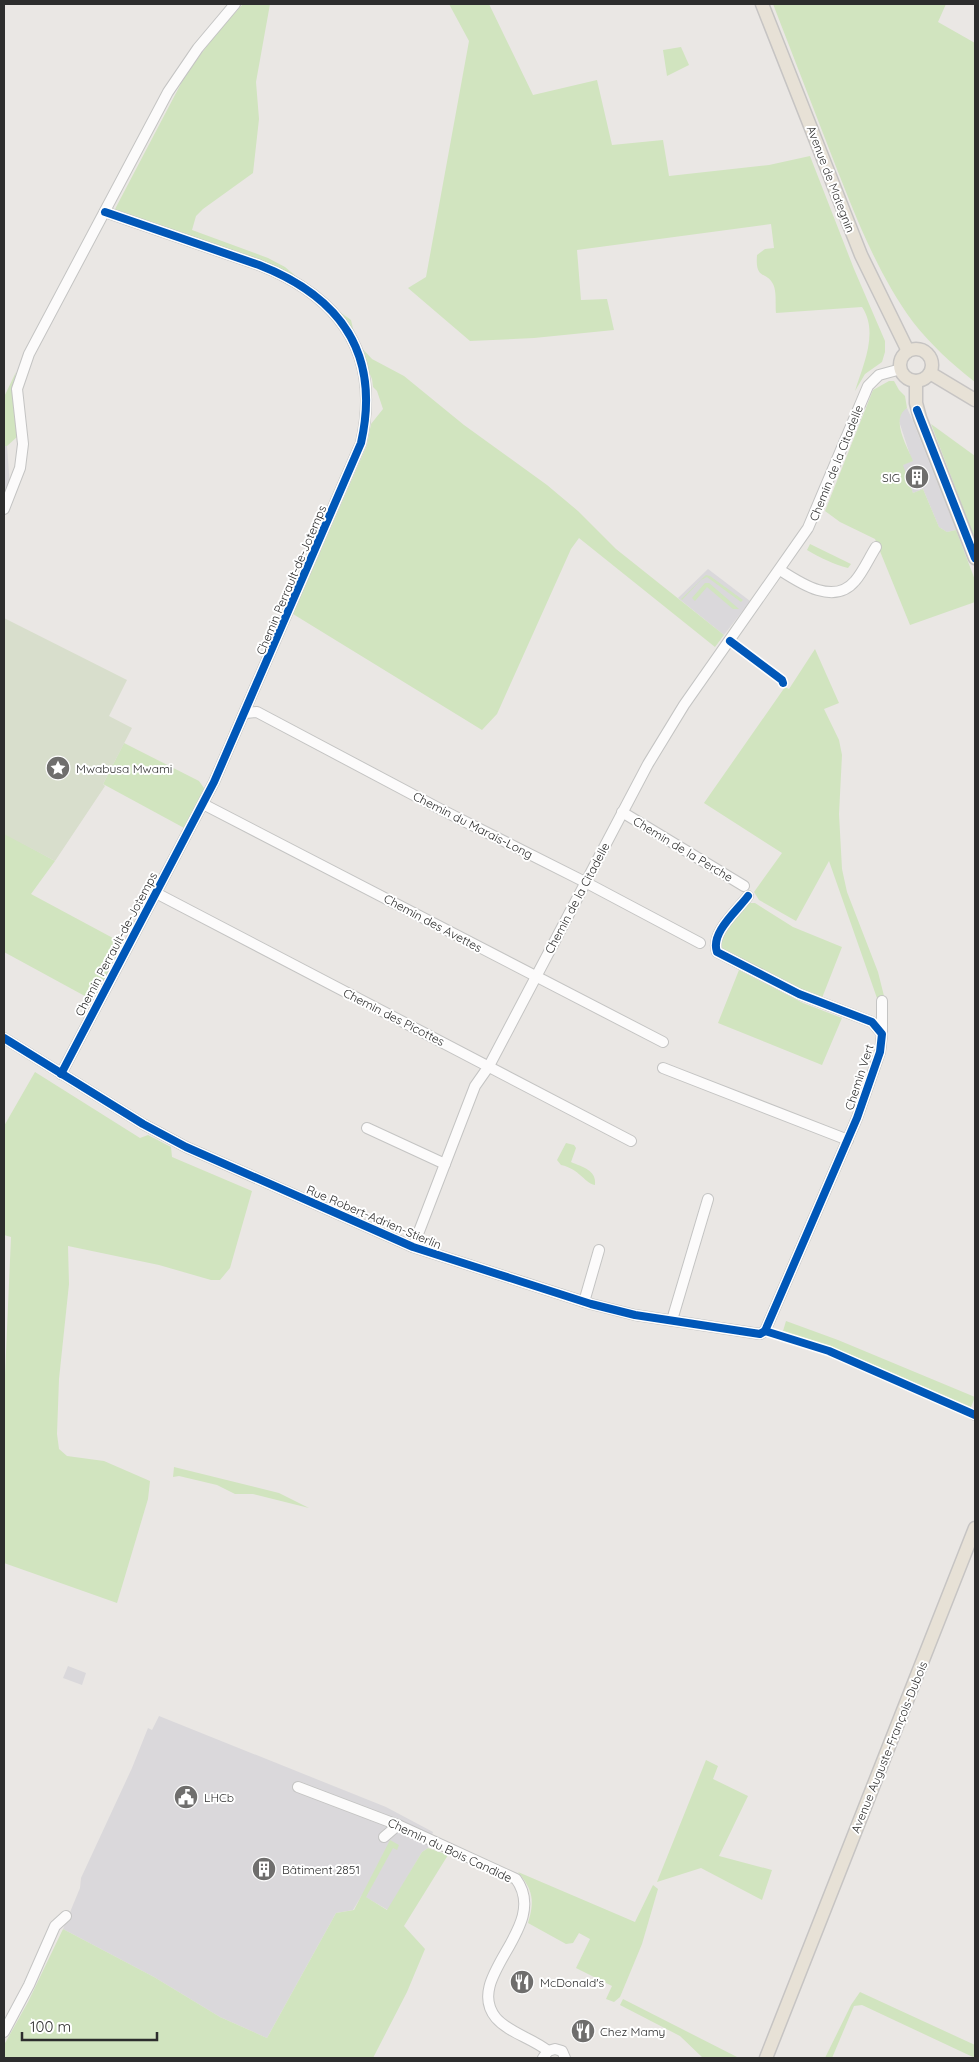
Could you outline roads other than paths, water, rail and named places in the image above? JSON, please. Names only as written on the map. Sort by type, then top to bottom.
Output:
[{"type":"main road","name":"Avenue de Mategnin","points":[[762,4],[861,255],[908,351]]},
{"type":"main road","points":[[917,349],[926,352],[932,363],[930,373],[923,379],[916,381],[905,376],[901,369],[901,359],[908,351],[917,349]]},
{"type":"main road","points":[[930,373],[975,400]]},
{"type":"main road","points":[[916,381],[916,403],[920,418],[975,558]]},
{"type":"main road","name":"Avenue Auguste-François-Dubois","points":[[766,2058],[975,1528]]},
{"type":"street","points":[[4,509],[17,479],[22,458],[23,444],[17,396],[20,376],[29,354],[168,92],[198,48],[235,4]]},
{"type":"street","name":"Chemin Perrault-de-Jotemps","points":[[62,1074],[203,804],[246,714],[361,442],[368,400],[362,365],[347,330],[334,312],[316,297],[277,272],[105,212]]},
{"type":"street","name":"Chemin de la Citadelle","points":[[414,1247],[475,1086],[489,1066],[622,812],[667,732],[780,570],[812,520],[868,386],[879,375],[901,369]]},
{"type":"street","points":[[780,570],[810,587],[832,593],[845,588],[855,581],[876,547]]},
{"type":"street","name":"Chemin du Marais-Long","points":[[246,714],[258,712],[441,810],[585,882],[700,943]]},
{"type":"street","name":"Chemin des Avettes","points":[[203,804],[663,1042]]},
{"type":"street","name":"Chemin de la Perche","points":[[622,812],[746,891]]},
{"type":"street","name":"Chemin Vert","points":[[746,891],[716,937],[715,946],[717,952],[798,994],[872,1022],[882,1032]]},
{"type":"street","name":"Chemin des Picottes","points":[[156,893],[631,1141]]},
{"type":"street","name":"Chemin Vert","points":[[765,1331],[848,1140],[880,1052],[882,1001]]},
{"type":"street","name":"Rue Robert-Adrien-Stierlin","points":[[4,1038],[186,1147],[414,1247],[584,1302],[635,1315],[760,1334],[765,1331]]},
{"type":"street","points":[[663,1068],[848,1140]]},
{"type":"street","points":[[367,1128],[445,1164]]},
{"type":"street","points":[[672,1320],[708,1199]]},
{"type":"street","points":[[584,1302],[599,1250]]},
{"type":"street","name":"Chemin du Bois Candide","points":[[298,1787],[398,1825],[516,1879],[522,1887],[526,1901],[523,1917],[489,1985],[489,2004],[494,2016],[504,2026],[535,2041],[546,2054],[558,2049],[565,2058]]},
{"type":"street","points":[[384,1836],[398,1825]]},
{"type":"street","points":[[4,2032],[29,1985],[55,1926],[66,1916]]},
{"type":"place","name":"SIG","points":[[917,477]]},
{"type":"place","name":"Mwabusa Mwami","points":[[58,768]]},
{"type":"place","name":"LHCb","points":[[186,1797]]},
{"type":"place","name":"Bâtiment 2851","points":[[264,1869]]},
{"type":"place","name":"McDonald's","points":[[522,1982]]},
{"type":"place","name":"Chez Mamy","points":[[583,2031]]}]
